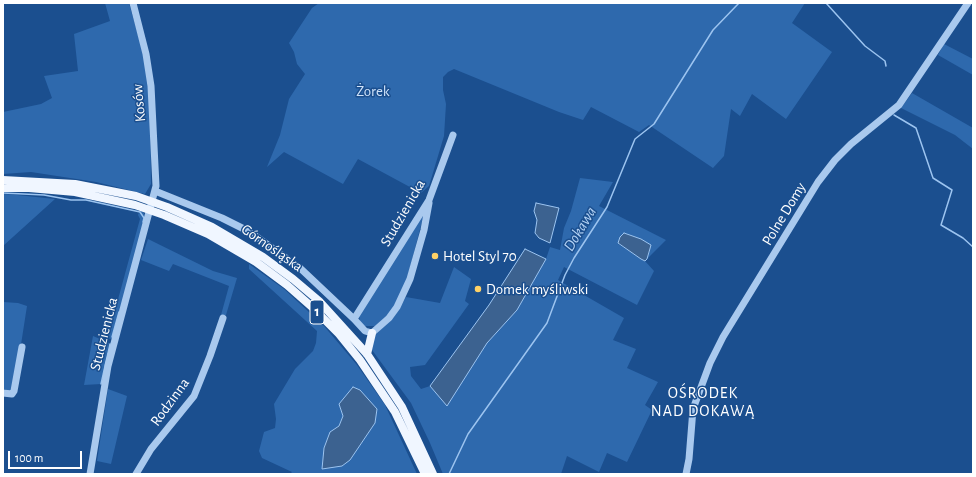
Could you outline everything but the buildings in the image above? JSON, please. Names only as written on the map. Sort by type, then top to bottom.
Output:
[{"type":"main road","name":"Górnośląska","points":[[3,180],[27,180],[75,184],[122,193],[153,202],[217,230],[244,244],[279,268],[332,314],[367,354],[402,407],[434,474]]},
{"type":"main road","name":"Górnośląska","points":[[3,188],[29,188],[75,192],[120,201],[151,210],[194,227],[240,251],[272,274],[312,307],[339,334],[384,392],[408,435],[425,474]]},
{"type":"main road","points":[[367,354],[372,333]]},
{"type":"street","name":"Kosów","points":[[133,3],[146,54],[151,86],[156,172],[153,202]]},
{"type":"street","name":"Polne Domy","points":[[686,474],[690,451],[693,408],[710,363],[723,337],[818,182],[835,160],[851,144],[899,106],[968,3]]},
{"type":"street","name":"Studzienicka","points":[[354,319],[429,200],[453,135]]},
{"type":"street","points":[[155,191],[222,218],[250,232],[300,268],[365,331],[372,333],[390,318],[404,295],[424,230],[429,200]]},
{"type":"street","name":"Studzienicka","points":[[90,474],[108,366],[153,202]]},
{"type":"street","name":"Rodzinna","points":[[136,474],[151,449],[194,396],[210,356],[222,318]]},
{"type":"street","points":[[3,392],[12,394],[14,391],[22,346]]},
{"type":"green space","points":[[105,3],[129,3],[150,78],[151,184],[145,194],[96,182],[31,172],[3,174],[3,112],[41,104],[52,98],[44,76],[78,71],[74,34],[110,21]]},
{"type":"green space","name":"Żorek","points":[[319,3],[805,3],[792,23],[832,52],[786,119],[752,94],[740,116],[731,109],[724,156],[713,168],[649,125],[639,132],[591,107],[583,120],[559,112],[454,69],[443,77],[443,90],[446,104],[444,136],[429,186],[421,193],[358,159],[343,184],[284,152],[267,167],[280,135],[289,99],[305,74],[297,64],[294,52],[289,43],[312,8]]},
{"type":"green space","points":[[944,44],[973,59],[973,75],[938,55]]},
{"type":"green space","points":[[912,93],[973,128],[973,149],[955,135],[901,108]]},
{"type":"green space","points":[[580,178],[613,182],[599,206],[666,240],[647,259],[650,250],[641,239],[624,233],[619,240],[618,244],[645,261],[654,271],[637,305],[564,267],[558,280],[624,318],[613,340],[636,349],[627,368],[658,382],[645,405],[652,410],[627,462],[607,453],[599,472],[567,456],[561,474],[443,474],[411,403],[372,350],[374,336],[394,317],[406,297],[440,303],[454,267],[471,279],[465,301],[469,304],[425,365],[410,367],[411,376],[421,389],[430,386],[447,405],[487,343],[517,310],[546,259],[550,247],[560,250],[564,228],[571,211]]},
{"type":"green space","points":[[3,194],[17,195],[55,199],[3,246]]},
{"type":"green space","points":[[140,210],[144,213],[145,219],[112,339],[105,338],[108,336],[140,219],[138,215]]},
{"type":"green space","points":[[425,210],[406,283],[391,312],[375,326],[365,326],[360,323],[359,315]]},
{"type":"green space","points":[[148,239],[213,271],[237,278],[226,315],[221,315],[229,286],[173,264],[169,271],[141,260]]},
{"type":"green space","points":[[249,264],[284,289],[324,326],[357,365],[385,405],[417,474],[290,474],[292,472],[262,458],[259,451],[264,432],[275,428],[276,419],[274,404],[295,369],[313,351],[316,343],[317,331],[249,269]],"holes":[[[353,387],[375,423],[350,460],[322,469],[324,448],[330,432],[339,426],[343,416],[339,404]]]},
{"type":"green space","points":[[3,302],[18,303],[27,306],[15,383],[12,391],[3,389]]},
{"type":"green space","points":[[93,336],[109,343],[101,384],[84,385]]},
{"type":"green space","points":[[108,389],[127,396],[111,464],[97,461]]},
{"type":"shaded area","points":[[536,203],[559,208],[550,243],[539,238],[535,233],[537,220],[534,211]]},
{"type":"shaded area","points":[[624,233],[641,239],[651,245],[645,261],[618,243],[620,237]]},
{"type":"shaded area","points":[[525,249],[546,259],[517,310],[487,343],[447,406],[430,386],[489,305]]},
{"type":"shaded area","points":[[353,387],[360,390],[377,409],[375,423],[350,460],[342,466],[322,469],[324,448],[330,432],[339,426],[343,416],[339,404]]},
{"type":"waterway","name":"Dokawa","points":[[449,474],[468,434],[547,323],[565,275],[574,258],[607,207],[635,139],[654,124],[713,30],[739,3]]},
{"type":"waterway","points":[[826,3],[865,46],[885,61],[886,66]]},
{"type":"waterway","points":[[894,115],[916,128],[933,178],[952,190],[941,225],[963,238],[973,247]]},
{"type":"waterway","points":[[3,193],[44,195],[71,200],[86,200],[140,212],[144,218],[143,222]]},
{"type":"waterway","points":[[112,337],[119,312]]},
{"type":"waterway","points":[[101,384],[110,344]]},
{"type":"place","name":"Hotel Styl 70","points":[[435,256]]},
{"type":"place","name":"Domek myśliwski","points":[[478,289]]},
{"type":"district","name":"OŚRODEK NAD DOKAWĄ","points":[[703,402]]}]
